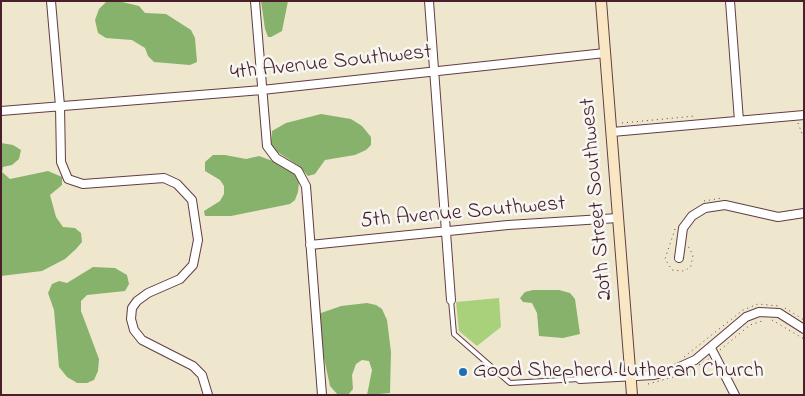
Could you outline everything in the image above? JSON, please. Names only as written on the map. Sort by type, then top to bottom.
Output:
[{"type":"street","points":[[51,1],[60,106],[61,162],[68,179],[83,184],[164,178],[177,184],[192,200],[198,240],[193,265],[180,279],[148,292],[137,301],[132,308],[131,319],[136,333],[142,340],[193,366],[202,376],[208,395]]},
{"type":"street","points":[[255,1],[266,138],[270,151],[276,158],[298,171],[304,179],[322,395]]},
{"type":"street","points":[[429,1],[451,300]]},
{"type":"street","name":"20th Street Southwest","points":[[602,1],[632,395]]},
{"type":"street","points":[[730,1],[740,121]]},
{"type":"street","name":"4th Avenue Southwest","points":[[1,110],[262,90],[605,53]]},
{"type":"street","points":[[612,132],[740,121],[801,119]]},
{"type":"street","points":[[679,258],[683,228],[692,216],[705,208],[725,205],[778,217],[804,213]]},
{"type":"street","name":"5th Avenue Southwest","points":[[310,246],[446,232],[618,218]]},
{"type":"street","points":[[580,379],[654,375],[669,372],[695,360],[746,318],[759,312],[779,313],[804,330]]},
{"type":"street","points":[[711,348],[735,395]]},
{"type":"lane","points":[[451,300],[454,334],[510,382],[580,379]]},
{"type":"path","points":[[622,122],[695,116]]},
{"type":"path","points":[[801,119],[804,139]]},
{"type":"path","points":[[702,202],[726,198]]},
{"type":"path","points":[[677,225],[666,255],[666,263],[672,270],[685,271],[691,266],[693,254],[687,244]]},
{"type":"path","points":[[720,350],[750,325],[760,320],[774,321],[804,339]]},
{"type":"green space","points":[[118,1],[139,6],[145,13],[166,14],[191,30],[195,38],[197,62],[190,65],[154,62],[148,56],[145,48],[132,40],[106,38],[98,33],[95,20],[99,9],[106,2]]},
{"type":"green space","points":[[261,1],[288,1],[282,31],[271,37],[268,37],[265,29]]},
{"type":"green space","points":[[321,114],[351,119],[362,126],[371,137],[371,145],[366,150],[355,155],[325,160],[315,174],[308,176],[299,166],[273,149],[271,142],[272,131],[286,123]]},
{"type":"green space","points":[[1,143],[13,145],[21,150],[19,159],[12,165],[3,167],[2,172],[10,179],[48,171],[62,177],[62,185],[50,195],[56,217],[63,227],[75,228],[81,233],[82,242],[76,249],[65,259],[42,271],[1,276]]},
{"type":"green space","points":[[213,155],[246,159],[259,156],[281,164],[294,173],[299,182],[295,200],[290,204],[231,216],[205,216],[204,211],[220,201],[224,194],[224,186],[220,180],[205,171],[205,162]]},
{"type":"green space","points":[[93,267],[115,268],[127,275],[129,284],[125,291],[87,295],[81,301],[81,311],[99,359],[98,371],[94,380],[87,383],[77,383],[67,377],[59,367],[54,310],[48,293],[52,284],[59,281],[67,283]]},
{"type":"green space","points":[[533,290],[559,290],[570,293],[575,299],[580,334],[563,338],[539,336],[537,313],[532,303],[523,302],[520,298],[525,292]]},
{"type":"green space","points":[[499,298],[501,327],[477,346],[459,331],[456,302]]},
{"type":"green space","points":[[367,303],[382,309],[387,320],[391,352],[390,393],[367,395],[372,370],[369,361],[362,360],[356,364],[352,375],[353,389],[348,395],[338,395],[330,386],[324,358],[319,322],[321,313],[341,306]]},
{"type":"place","name":"Good Shepherd Lutheran Church","points":[[463,372]]}]
